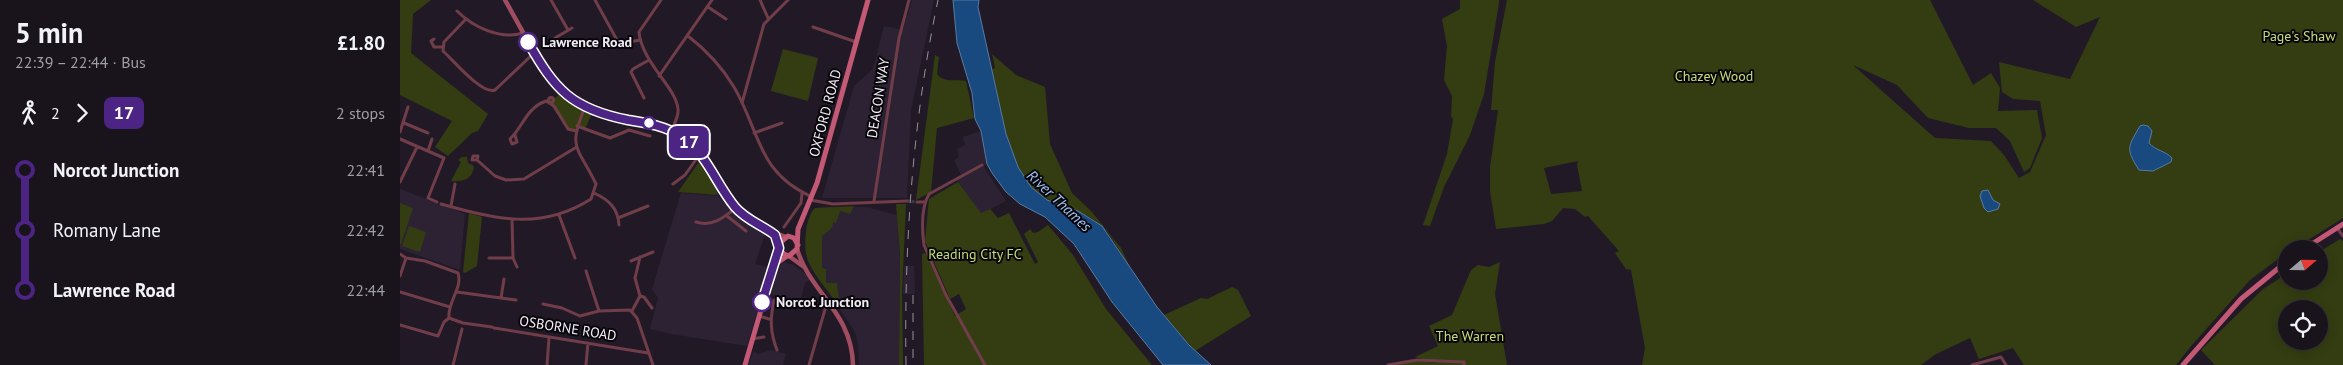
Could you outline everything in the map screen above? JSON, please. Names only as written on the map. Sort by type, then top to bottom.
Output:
[{"type":"main road","name":"OXFORD ROAD","points":[[797,247],[798,229],[811,199],[868,0]]},
{"type":"main road","points":[[2318,240],[2343,224]]},
{"type":"main road","points":[[745,365],[779,247],[787,237],[798,229]]},
{"type":"main road","points":[[773,266],[797,247],[794,238],[787,237]]},
{"type":"main road","points":[[779,247],[788,256]]},
{"type":"main road","points":[[2183,365],[2206,337],[2252,289],[2278,268]]},
{"type":"street","points":[[505,0],[534,54],[556,87],[585,107],[604,115],[655,124],[671,131],[692,145],[700,154],[736,208],[759,226],[787,237]]},
{"type":"street","points":[[551,0],[568,30]]},
{"type":"street","points":[[595,0],[617,40],[629,42],[640,40]]},
{"type":"street","points":[[661,0],[639,32],[640,40],[649,60],[676,99],[678,108],[677,118],[671,131]]},
{"type":"street","points":[[659,76],[712,0]]},
{"type":"street","points":[[760,0],[768,18]]},
{"type":"street","points":[[742,103],[764,24],[788,0]]},
{"type":"street","name":"DEACON WAY","points":[[874,202],[899,38],[909,0]]},
{"type":"street","points":[[708,7],[726,19]]},
{"type":"street","points":[[457,11],[465,20],[495,33],[512,36],[523,33]]},
{"type":"street","points":[[465,20],[444,42],[443,51],[475,82],[492,92],[534,54]]},
{"type":"street","points":[[813,27],[856,42]]},
{"type":"street","points":[[555,38],[572,28]]},
{"type":"street","points":[[688,36],[713,59],[734,87],[760,149],[784,180],[811,199],[833,204],[907,201]]},
{"type":"street","points":[[434,38],[431,41],[434,47],[442,47]]},
{"type":"street","points":[[644,98],[631,72],[649,60]]},
{"type":"street","points":[[515,135],[522,121],[534,107],[546,101],[550,103],[568,129],[576,131]]},
{"type":"street","points":[[400,131],[408,107]]},
{"type":"street","points":[[400,139],[444,158],[428,198],[439,203],[512,219],[536,220],[559,215],[587,202],[594,193],[596,184],[576,149],[577,126],[585,107]]},
{"type":"street","points":[[404,123],[428,133]]},
{"type":"street","points":[[754,133],[782,123]]},
{"type":"street","points":[[577,126],[610,138],[630,130],[650,136]]},
{"type":"street","points":[[428,151],[432,140]]},
{"type":"street","points":[[400,182],[417,147]]},
{"type":"street","points":[[477,160],[495,176],[506,180],[524,180],[576,149]]},
{"type":"street","points":[[677,183],[700,154]]},
{"type":"street","points":[[982,165],[929,194],[925,202],[924,245],[946,295],[985,365]]},
{"type":"street","points":[[452,206],[455,184]]},
{"type":"street","points":[[594,193],[609,200],[618,218],[619,225]]},
{"type":"street","points":[[784,227],[801,203],[802,193]]},
{"type":"street","points":[[917,202],[925,202]]},
{"type":"street","points":[[618,218],[648,206]]},
{"type":"street","points":[[696,222],[707,225],[727,216],[736,208]]},
{"type":"street","points":[[559,215],[575,258]]},
{"type":"street","points":[[727,216],[746,231]]},
{"type":"street","points":[[512,219],[513,258],[517,267]]},
{"type":"street","points":[[2337,228],[2343,236]]},
{"type":"street","points":[[771,232],[778,239],[779,247]]},
{"type":"street","points":[[797,247],[804,267]]},
{"type":"street","points":[[630,261],[653,252]]},
{"type":"street","points":[[400,254],[406,258],[424,261],[458,273],[457,292],[450,308],[449,318],[444,322],[440,334],[435,336],[400,324]]},
{"type":"street","points":[[788,256],[804,267],[830,301],[847,331],[854,365]]},
{"type":"street","points":[[632,311],[640,296],[635,278],[640,257]]},
{"type":"street","points":[[400,276],[406,258]]},
{"type":"street","points":[[489,258],[513,258]]},
{"type":"street","points":[[586,271],[599,311]]},
{"type":"street","points":[[501,298],[504,279]]},
{"type":"street","points":[[400,292],[450,308]]},
{"type":"street","points":[[457,292],[516,300]]},
{"type":"street","points":[[640,296],[644,297],[652,308]]},
{"type":"street","points":[[774,300],[770,319],[772,335],[778,350]]},
{"type":"street","points":[[809,365],[826,306],[830,301]]},
{"type":"street","points":[[543,304],[562,308],[577,315],[627,308],[632,311],[653,365]]},
{"type":"street","points":[[758,316],[770,319]]},
{"type":"street","name":"OSBORNE ROAD","points":[[449,318],[549,338],[648,353]]},
{"type":"street","points":[[453,365],[462,329]]},
{"type":"street","points":[[752,339],[764,337]]},
{"type":"street","points":[[547,365],[549,338]]},
{"type":"street","points":[[586,365],[588,343]]},
{"type":"street","points":[[639,351],[646,347]]},
{"type":"street","points":[[1972,365],[2001,357],[2006,365]]},
{"type":"street","points":[[1388,365],[1417,360],[1464,362],[1464,365]]},
{"type":"shaded area","points":[[912,0],[934,0],[911,110],[907,198],[822,198],[854,86],[873,69],[884,26],[903,30]]},
{"type":"shaded area","points":[[981,131],[987,162],[984,167],[1006,201],[981,214],[958,182],[957,177],[961,175],[954,160],[959,157],[957,149],[965,145],[963,137]]},
{"type":"shaded area","points":[[400,189],[465,214],[460,270],[400,249]]},
{"type":"shaded area","points":[[681,193],[718,196],[729,208],[732,206],[737,213],[765,234],[755,264],[770,268],[747,346],[650,329],[658,298],[652,289]]},
{"type":"shaded area","points":[[866,207],[897,215],[900,254],[899,365],[859,365],[858,344],[855,332],[809,263],[806,227],[812,211],[815,208]]},
{"type":"shaded area","points":[[784,262],[793,265],[805,273],[810,280],[805,283],[800,302],[770,294],[774,271]]},
{"type":"shaded area","points":[[904,266],[914,266],[915,294],[903,294]]},
{"type":"shaded area","points":[[771,350],[786,354],[783,365],[748,365],[753,352],[759,354]]},
{"type":"green space","points":[[400,0],[431,0],[413,14],[411,53],[488,114],[478,131],[472,133],[448,156],[435,147],[452,121],[400,95]]},
{"type":"green space","points":[[1460,0],[1499,0],[1499,3],[1484,94],[1470,135],[1444,187],[1430,226],[1423,225],[1447,154],[1453,119],[1451,116],[1452,96],[1444,80],[1447,46],[1442,19],[1460,9]]},
{"type":"green space","points":[[1507,0],[1930,0],[1973,85],[1991,73],[2000,88],[1998,111],[2037,110],[2042,138],[2030,168],[2024,172],[2010,141],[1996,128],[1969,128],[1928,118],[1897,85],[1853,65],[1935,138],[1991,141],[2004,155],[2019,178],[2030,172],[2046,135],[2040,101],[2013,99],[2002,92],[1999,62],[2070,79],[2100,17],[2076,27],[2033,0],[2343,0],[2343,218],[2308,240],[2278,240],[2278,259],[2250,280],[2176,365],[2024,365],[2013,348],[1979,359],[1970,338],[1936,354],[1921,365],[1642,365],[1645,348],[1631,270],[1626,269],[1615,253],[1619,251],[1588,216],[1585,217],[1575,209],[1563,208],[1552,221],[1544,224],[1496,229],[1490,191],[1490,168],[1498,110],[1491,110],[1495,62]],"holes":[[[1578,161],[1577,165],[1582,191],[1551,194],[1544,168]]]},
{"type":"green space","points":[[783,49],[818,58],[808,101],[771,91]]},
{"type":"green space","points":[[992,54],[1016,75],[1045,87],[1050,144],[1072,193],[1092,212],[1121,248],[1130,267],[1110,235],[1102,226],[1085,215],[1048,199],[1032,188],[1023,177],[1010,149],[992,69],[995,68]]},
{"type":"green space","points":[[935,55],[939,57],[937,74],[940,77],[946,80],[966,81],[974,118],[937,128],[931,192],[916,200]]},
{"type":"green space","points":[[562,92],[593,111],[585,129],[577,126],[576,131],[568,129],[548,101],[550,97],[554,99]]},
{"type":"green space","points":[[462,157],[467,157],[468,163],[474,166],[472,174],[467,179],[451,181],[461,162],[458,160]]},
{"type":"green space","points":[[701,159],[710,174],[718,195],[678,192]]},
{"type":"green space","name":"Reading City FC","points":[[958,182],[981,213],[990,209],[998,218],[1009,213],[1035,264],[1038,262],[1024,234],[1030,229],[1033,233],[1038,232],[1048,225],[1073,255],[1106,309],[1152,365],[924,365],[922,254],[926,253],[955,316],[966,309],[959,294],[950,299],[925,241],[929,199]]},
{"type":"green space","points":[[400,203],[413,208],[401,244],[400,244]]},
{"type":"green space","points":[[896,204],[906,204],[902,294],[903,365],[899,365],[900,254]]},
{"type":"green space","points":[[854,206],[850,214],[840,211],[836,223],[833,222],[832,228],[822,236],[822,268],[826,269],[826,283],[837,283],[840,307],[808,261],[806,256],[807,226],[815,208]]},
{"type":"green space","points":[[469,213],[482,217],[477,266],[465,273],[463,272]]},
{"type":"green space","points":[[409,226],[426,232],[420,252],[402,246]]},
{"type":"green space","points":[[2340,239],[2343,241],[2343,365],[2215,365],[2201,350],[2262,290],[2278,279],[2278,290],[2328,290],[2328,246]]},
{"type":"green space","name":"The Warren","points":[[1500,262],[1495,294],[1507,365],[1395,365],[1414,361],[1438,363],[1415,357],[1438,346],[1429,326],[1452,315],[1471,270],[1478,265],[1489,267]]},
{"type":"green space","points":[[1232,287],[1238,290],[1251,316],[1195,351],[1164,315],[1201,298],[1207,299]]},
{"type":"water","points":[[953,0],[979,0],[978,7],[1006,134],[1018,167],[1031,187],[1047,200],[1078,211],[1102,226],[1157,307],[1189,345],[1211,365],[1163,365],[1112,302],[1074,244],[1045,217],[1020,204],[1006,192],[992,173],[987,164],[981,131],[975,119],[972,93],[957,43]]},
{"type":"water","points":[[2140,126],[2148,126],[2152,131],[2149,143],[2172,158],[2171,162],[2153,171],[2139,170],[2130,152],[2131,143]]},
{"type":"water","points":[[1988,190],[1993,200],[2000,204],[1998,209],[1988,212],[1984,208],[1980,196],[1982,191]]},
{"type":"tunnel","points":[[907,201],[917,202]]},
{"type":"railway","points":[[906,365],[907,273],[912,181],[922,90],[938,0]]},
{"type":"railway","points":[[913,295],[913,365]]},
{"type":"bus line","name":"17","points":[[528,42],[548,77],[556,87],[571,99],[604,115],[655,124],[681,136],[700,154],[736,208],[759,226],[775,235],[780,245],[762,302]]},
{"type":"place","name":"Lawrence Road","points":[[528,42]]},
{"type":"place","name":"Norcot Junction","points":[[762,302]]},
{"type":"park label","name":"Page's Shaw","points":[[2299,36]]},
{"type":"park label","name":"Chazey Wood","points":[[1714,76]]},
{"type":"water label","name":"River Thames","points":[[1059,201]]}]
